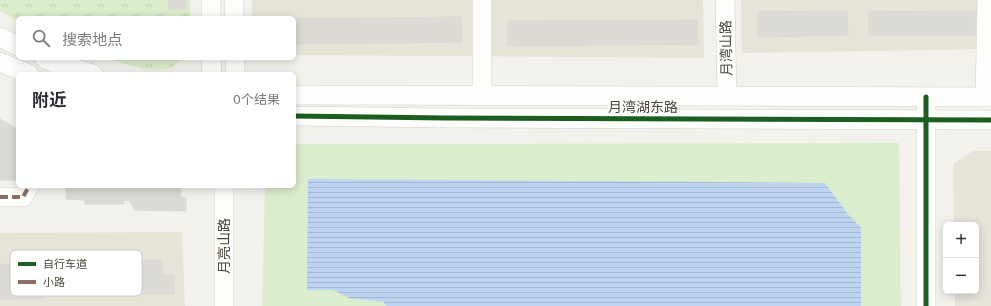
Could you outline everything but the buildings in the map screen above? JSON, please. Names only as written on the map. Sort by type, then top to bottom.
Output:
[{"type":"street","points":[[211,0],[211,16]]},
{"type":"street","points":[[234,0],[234,16]]},
{"type":"street","points":[[482,0],[482,95]]},
{"type":"street","name":"月湾山路","points":[[725,0],[727,96]]},
{"type":"street","points":[[987,0],[988,97]]},
{"type":"street","points":[[0,37],[16,45]]},
{"type":"street","points":[[48,60],[86,72]]},
{"type":"street","points":[[211,60],[212,72]]},
{"type":"street","points":[[235,60],[235,72]]},
{"type":"street","points":[[0,62],[24,72]]},
{"type":"street","name":"月湾湖东路","points":[[296,95],[988,97]]},
{"type":"street","points":[[926,97],[926,306]]},
{"type":"street","name":"月湾湖东路","points":[[296,116],[991,120]]},
{"type":"street","points":[[0,197],[23,197],[28,188]]},
{"type":"street","name":"月亮山路","points":[[224,188],[224,306]]},
{"type":"shaded area","points":[[252,0],[703,0],[704,58],[296,55],[296,16],[252,16]]},
{"type":"shaded area","points":[[741,0],[991,0],[991,49],[742,53]]},
{"type":"shaded area","points":[[973,151],[991,151],[991,306],[955,306],[955,294],[979,294],[979,222],[954,222],[953,164]]},
{"type":"shaded area","points":[[182,232],[185,306],[0,306],[0,233]]},
{"type":"green space","points":[[0,0],[190,0],[191,16],[16,16],[16,21],[0,11]]},
{"type":"green space","points":[[114,60],[180,60],[172,67],[163,70],[138,68]]},
{"type":"green space","points":[[899,143],[901,306],[262,306],[265,188],[296,188],[296,144]]},
{"type":"water","points":[[308,179],[825,183],[847,213],[861,228],[861,306],[386,306],[384,302],[349,298],[333,290],[307,290]]},
{"type":"marked path","points":[[0,197],[23,197],[28,188]]},
{"type":"cycle path","points":[[926,97],[926,306]]},
{"type":"cycle path","points":[[296,116],[991,120]]}]
